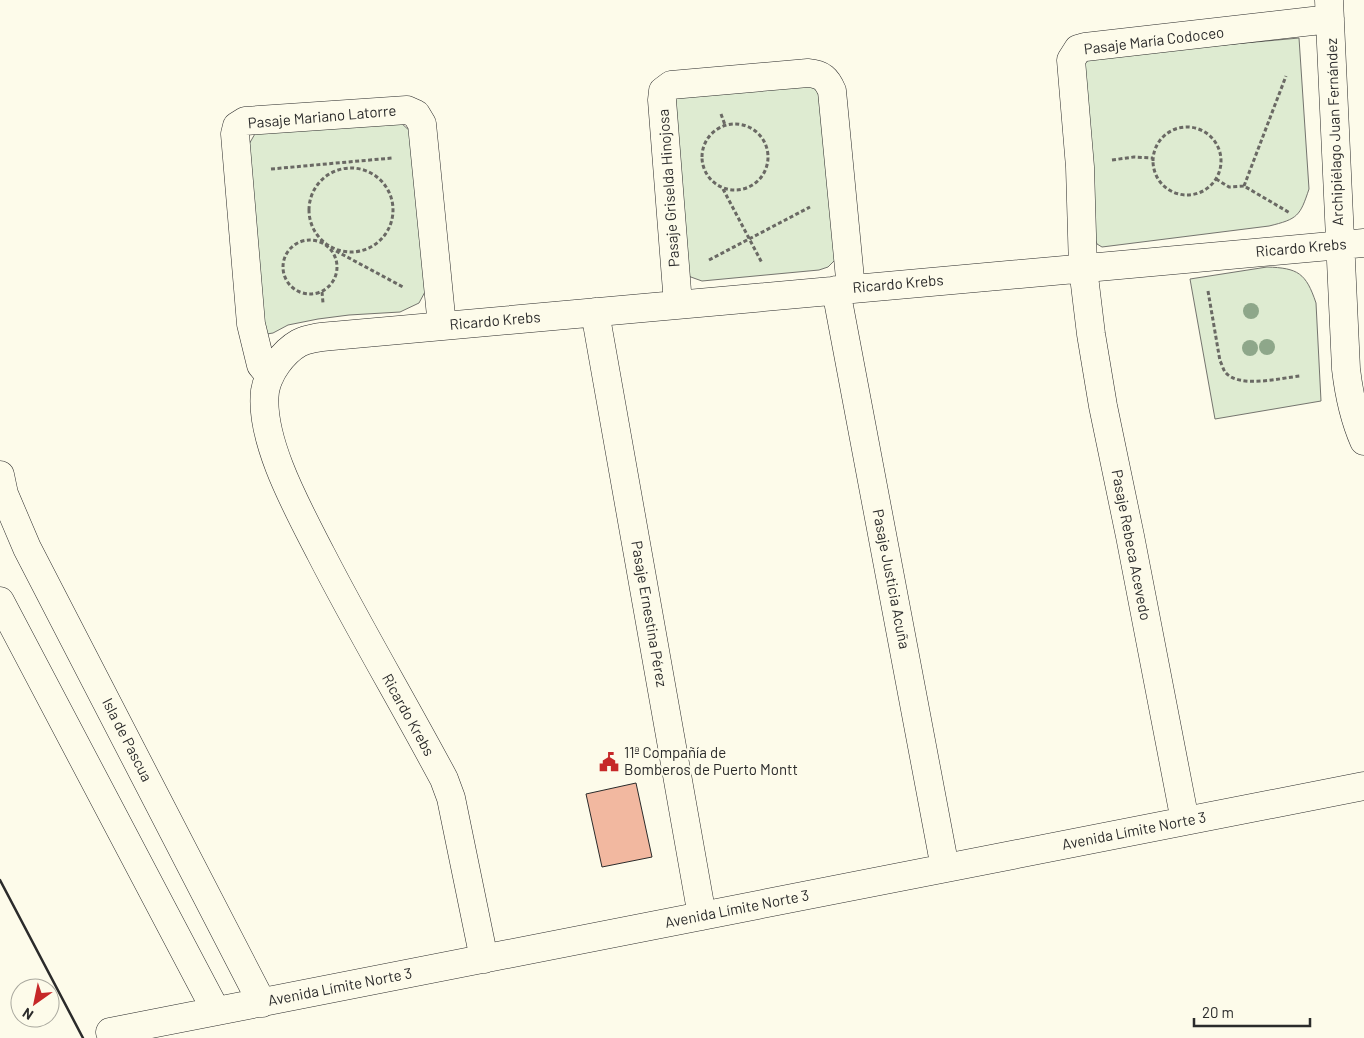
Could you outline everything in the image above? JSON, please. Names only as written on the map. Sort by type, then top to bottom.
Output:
[{"type":"street","name":"Archipiélago Juan Fernández","points":[[1329,10],[1352,244],[1346,369],[1349,395],[1364,441]]},
{"type":"street","name":"Pasaje María Codoceo","points":[[1083,268],[1080,166],[1071,66],[1073,54],[1078,49],[1085,47],[1329,10]]},
{"type":"street","name":"Pasaje Griselda Hinojosa","points":[[677,291],[662,100],[663,91],[671,85],[808,74],[824,76],[832,91],[841,190],[843,289]]},
{"type":"street","name":"Pasaje Mariano Latorre","points":[[270,376],[261,365],[251,324],[235,134],[237,126],[245,121],[407,110],[416,114],[422,124],[441,320]]},
{"type":"street","name":"Ricardo Krebs","points":[[484,959],[451,798],[434,762],[338,587],[286,484],[268,428],[265,407],[266,390],[270,376],[289,350],[309,339],[441,320],[595,312],[677,291],[779,295],[1352,244]]},
{"type":"street","name":"Pasaje Rebeca Acevedo","points":[[1083,268],[1103,406],[1185,821]]},
{"type":"street","name":"Pasaje Justicia Acuña","points":[[843,289],[945,868]]},
{"type":"street","name":"Pasaje Ernestina Pérez","points":[[595,312],[702,916]]},
{"type":"street","name":"Isla de Pascua","points":[[0,475],[9,507],[27,548],[262,1002]]},
{"type":"street","points":[[0,601],[216,1011]]},
{"type":"street","name":"Avenida Límite Norte 3","points":[[110,1032],[1364,786]]},
{"type":"path","points":[[1244,186],[1286,76]]},
{"type":"path","points":[[723,189],[738,191],[752,186],[758,182],[766,170],[768,148],[760,135],[748,126],[725,125],[713,133],[704,144],[703,166],[709,178],[723,189],[779,295]]},
{"type":"path","points":[[1184,127],[1199,129],[1213,138],[1220,152],[1220,168],[1216,178],[1209,188],[1195,194],[1186,195],[1171,191],[1160,180],[1153,166],[1154,150],[1168,132],[1184,127]]},
{"type":"path","points":[[238,172],[425,155]]},
{"type":"path","points":[[346,162],[346,168]]},
{"type":"path","points":[[346,168],[334,171],[323,178],[315,188],[310,199],[309,212],[311,224],[317,235],[326,244],[335,254],[337,260],[335,279],[327,288],[316,294],[297,291],[287,283],[284,277],[283,264],[287,252],[296,243],[314,240],[326,244],[343,252],[356,252],[369,249],[383,238],[392,221],[393,202],[389,190],[381,180],[365,170],[346,168]]},
{"type":"path","points":[[1216,178],[1229,187],[1244,186],[1290,213]]},
{"type":"path","points":[[677,291],[749,239],[841,190]]},
{"type":"path","points":[[326,244],[340,254],[408,290],[441,320]]},
{"type":"path","points":[[1207,290],[1220,361],[1224,372],[1239,380],[1250,381],[1300,376]]},
{"type":"green space","points":[[1299,38],[1309,189],[1300,211],[1286,221],[1269,226],[1102,247],[1097,244],[1095,239],[1081,68],[1086,62],[1093,57]]},
{"type":"green space","points":[[811,84],[820,90],[837,258],[828,267],[819,270],[702,281],[688,276],[673,100],[678,96]]},
{"type":"green space","points":[[400,122],[412,133],[426,290],[419,303],[400,312],[318,319],[288,325],[267,334],[263,331],[248,146],[256,132]]},
{"type":"green space","points":[[1267,267],[1286,269],[1299,274],[1312,293],[1316,303],[1321,401],[1215,419],[1190,279]]},
{"type":"building","points":[[636,783],[652,857],[602,867],[586,794]]},
{"type":"wall","points":[[0,880],[83,1038]]},
{"type":"place","name":"11ª Compañía de Bomberos de Puerto Montt","points":[[609,762]]}]
